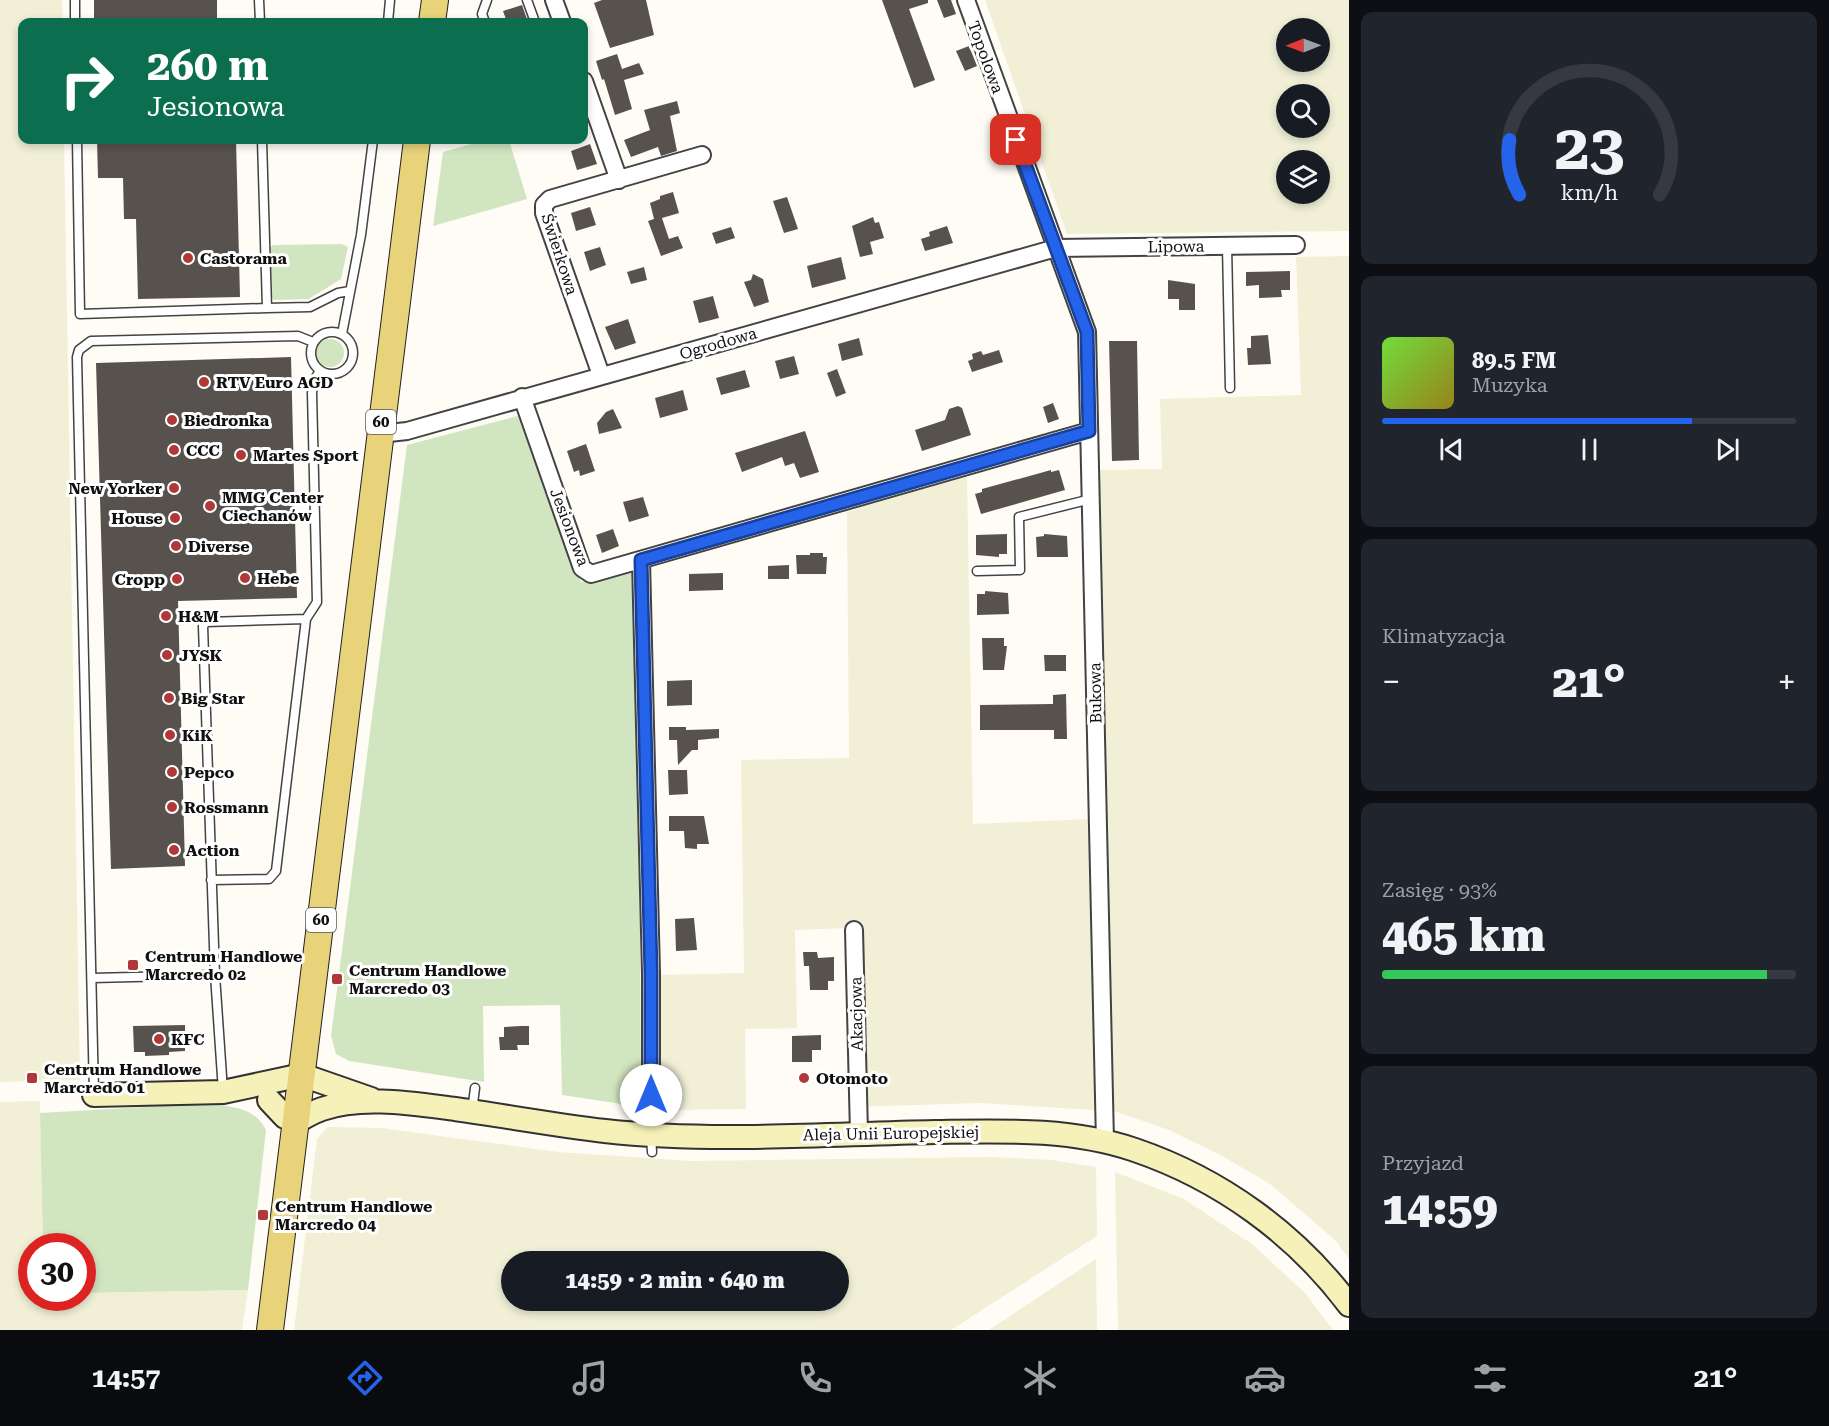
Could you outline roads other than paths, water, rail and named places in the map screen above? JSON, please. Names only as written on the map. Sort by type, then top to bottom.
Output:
[{"type":"main road","points":[[433,18],[435,0]]},
{"type":"main road","name":"60","points":[[270,1330],[416,144]]},
{"type":"main road","points":[[94,1095],[223,1092],[301,1084]]},
{"type":"main road","points":[[269,1101],[301,1084]]},
{"type":"main road","points":[[301,1084],[317,1101],[334,1106]]},
{"type":"main road","name":"Aleja Unii Europejskiej","points":[[301,1084],[380,1101],[605,1131],[651,1143],[859,1133],[1015,1131],[1105,1142],[1161,1160],[1236,1197],[1279,1230],[1333,1284],[1349,1305]]},
{"type":"main road","points":[[223,1092],[269,1101],[285,1117],[297,1121]]},
{"type":"main road","name":"Aleja Unii Europejskiej","points":[[297,1121],[334,1106],[380,1101]]},
{"type":"street","points":[[554,0],[561,18]]},
{"type":"street","name":"Topolowa","points":[[966,0],[1056,248]]},
{"type":"street","points":[[588,92],[619,180],[702,155]]},
{"type":"street","name":"Świerkowa","points":[[601,375],[544,213],[544,205],[550,199],[619,180]]},
{"type":"street","name":"Lipowa","points":[[1056,248],[1296,245]]},
{"type":"street","name":"Ogrodowa","points":[[380,434],[407,431],[1056,248]]},
{"type":"street","name":"Bukowa","points":[[1056,248],[1087,332],[1105,1142]]},
{"type":"street","name":"Jesionowa","points":[[522,397],[582,568],[591,574],[1089,431]]},
{"type":"street","points":[[641,560],[651,973],[651,1143]]},
{"type":"street","name":"Akacjowa","points":[[854,930],[859,1133]]},
{"type":"lane","points":[[75,0],[75,18]]},
{"type":"lane","points":[[259,0],[260,18]]},
{"type":"lane","points":[[388,18],[390,0]]},
{"type":"lane","points":[[484,18],[482,14],[487,0]]},
{"type":"lane","points":[[527,0],[534,18]]},
{"type":"lane","points":[[77,144],[80,314],[310,307],[338,293],[350,291]]},
{"type":"lane","points":[[262,144],[267,308]]},
{"type":"lane","points":[[342,334],[361,235],[372,144]]},
{"type":"lane","points":[[1227,246],[1230,388]]},
{"type":"lane","points":[[326,332],[342,334],[353,347],[350,364],[337,374],[320,371],[313,363],[310,353],[313,342],[326,332]]},
{"type":"lane","points":[[94,1095],[77,357],[80,350],[91,341],[298,336],[313,342]]},
{"type":"lane","points":[[211,880],[269,879],[276,871],[306,618],[317,602],[312,393],[314,380],[320,371]]},
{"type":"lane","points":[[977,571],[1020,570],[1019,517],[1091,499]]},
{"type":"lane","points":[[223,1092],[214,975],[202,626],[206,622],[306,618]]},
{"type":"lane","points":[[92,978],[214,975]]},
{"type":"lane","points":[[472,1112],[475,1088]]},
{"type":"place","name":"Castorama","points":[[188,258]]},
{"type":"place","name":"RTV Euro AGD","points":[[204,382]]},
{"type":"place","name":"Biedronka","points":[[172,420]]},
{"type":"place","name":"CCC","points":[[174,450]]},
{"type":"place","name":"Martes Sport","points":[[241,455]]},
{"type":"place","name":"New Yorker","points":[[174,488]]},
{"type":"place","name":"MMG Center Ciechanów","points":[[210,506]]},
{"type":"place","name":"House","points":[[175,518]]},
{"type":"place","name":"Diverse","points":[[176,546]]},
{"type":"place","name":"Hebe","points":[[245,578]]},
{"type":"place","name":"Cropp","points":[[177,579]]},
{"type":"place","name":"H&M","points":[[166,616]]},
{"type":"place","name":"JYSK","points":[[167,655]]},
{"type":"place","name":"Big Star","points":[[169,698]]},
{"type":"place","name":"KiK","points":[[170,735]]},
{"type":"place","name":"Pepco","points":[[172,772]]},
{"type":"place","name":"Rossmann","points":[[172,807]]},
{"type":"place","name":"Action","points":[[174,850]]},
{"type":"place","name":"Centrum Handlowe Marcredo 02","points":[[133,965]]},
{"type":"place","name":"Centrum Handlowe Marcredo 03","points":[[337,979]]},
{"type":"place","name":"KFC","points":[[159,1039]]},
{"type":"place","name":"Centrum Handlowe Marcredo 01","points":[[32,1078]]},
{"type":"place","name":"Otomoto","points":[[804,1078]]},
{"type":"place","name":"Centrum Handlowe Marcredo 04","points":[[263,1215]]}]
